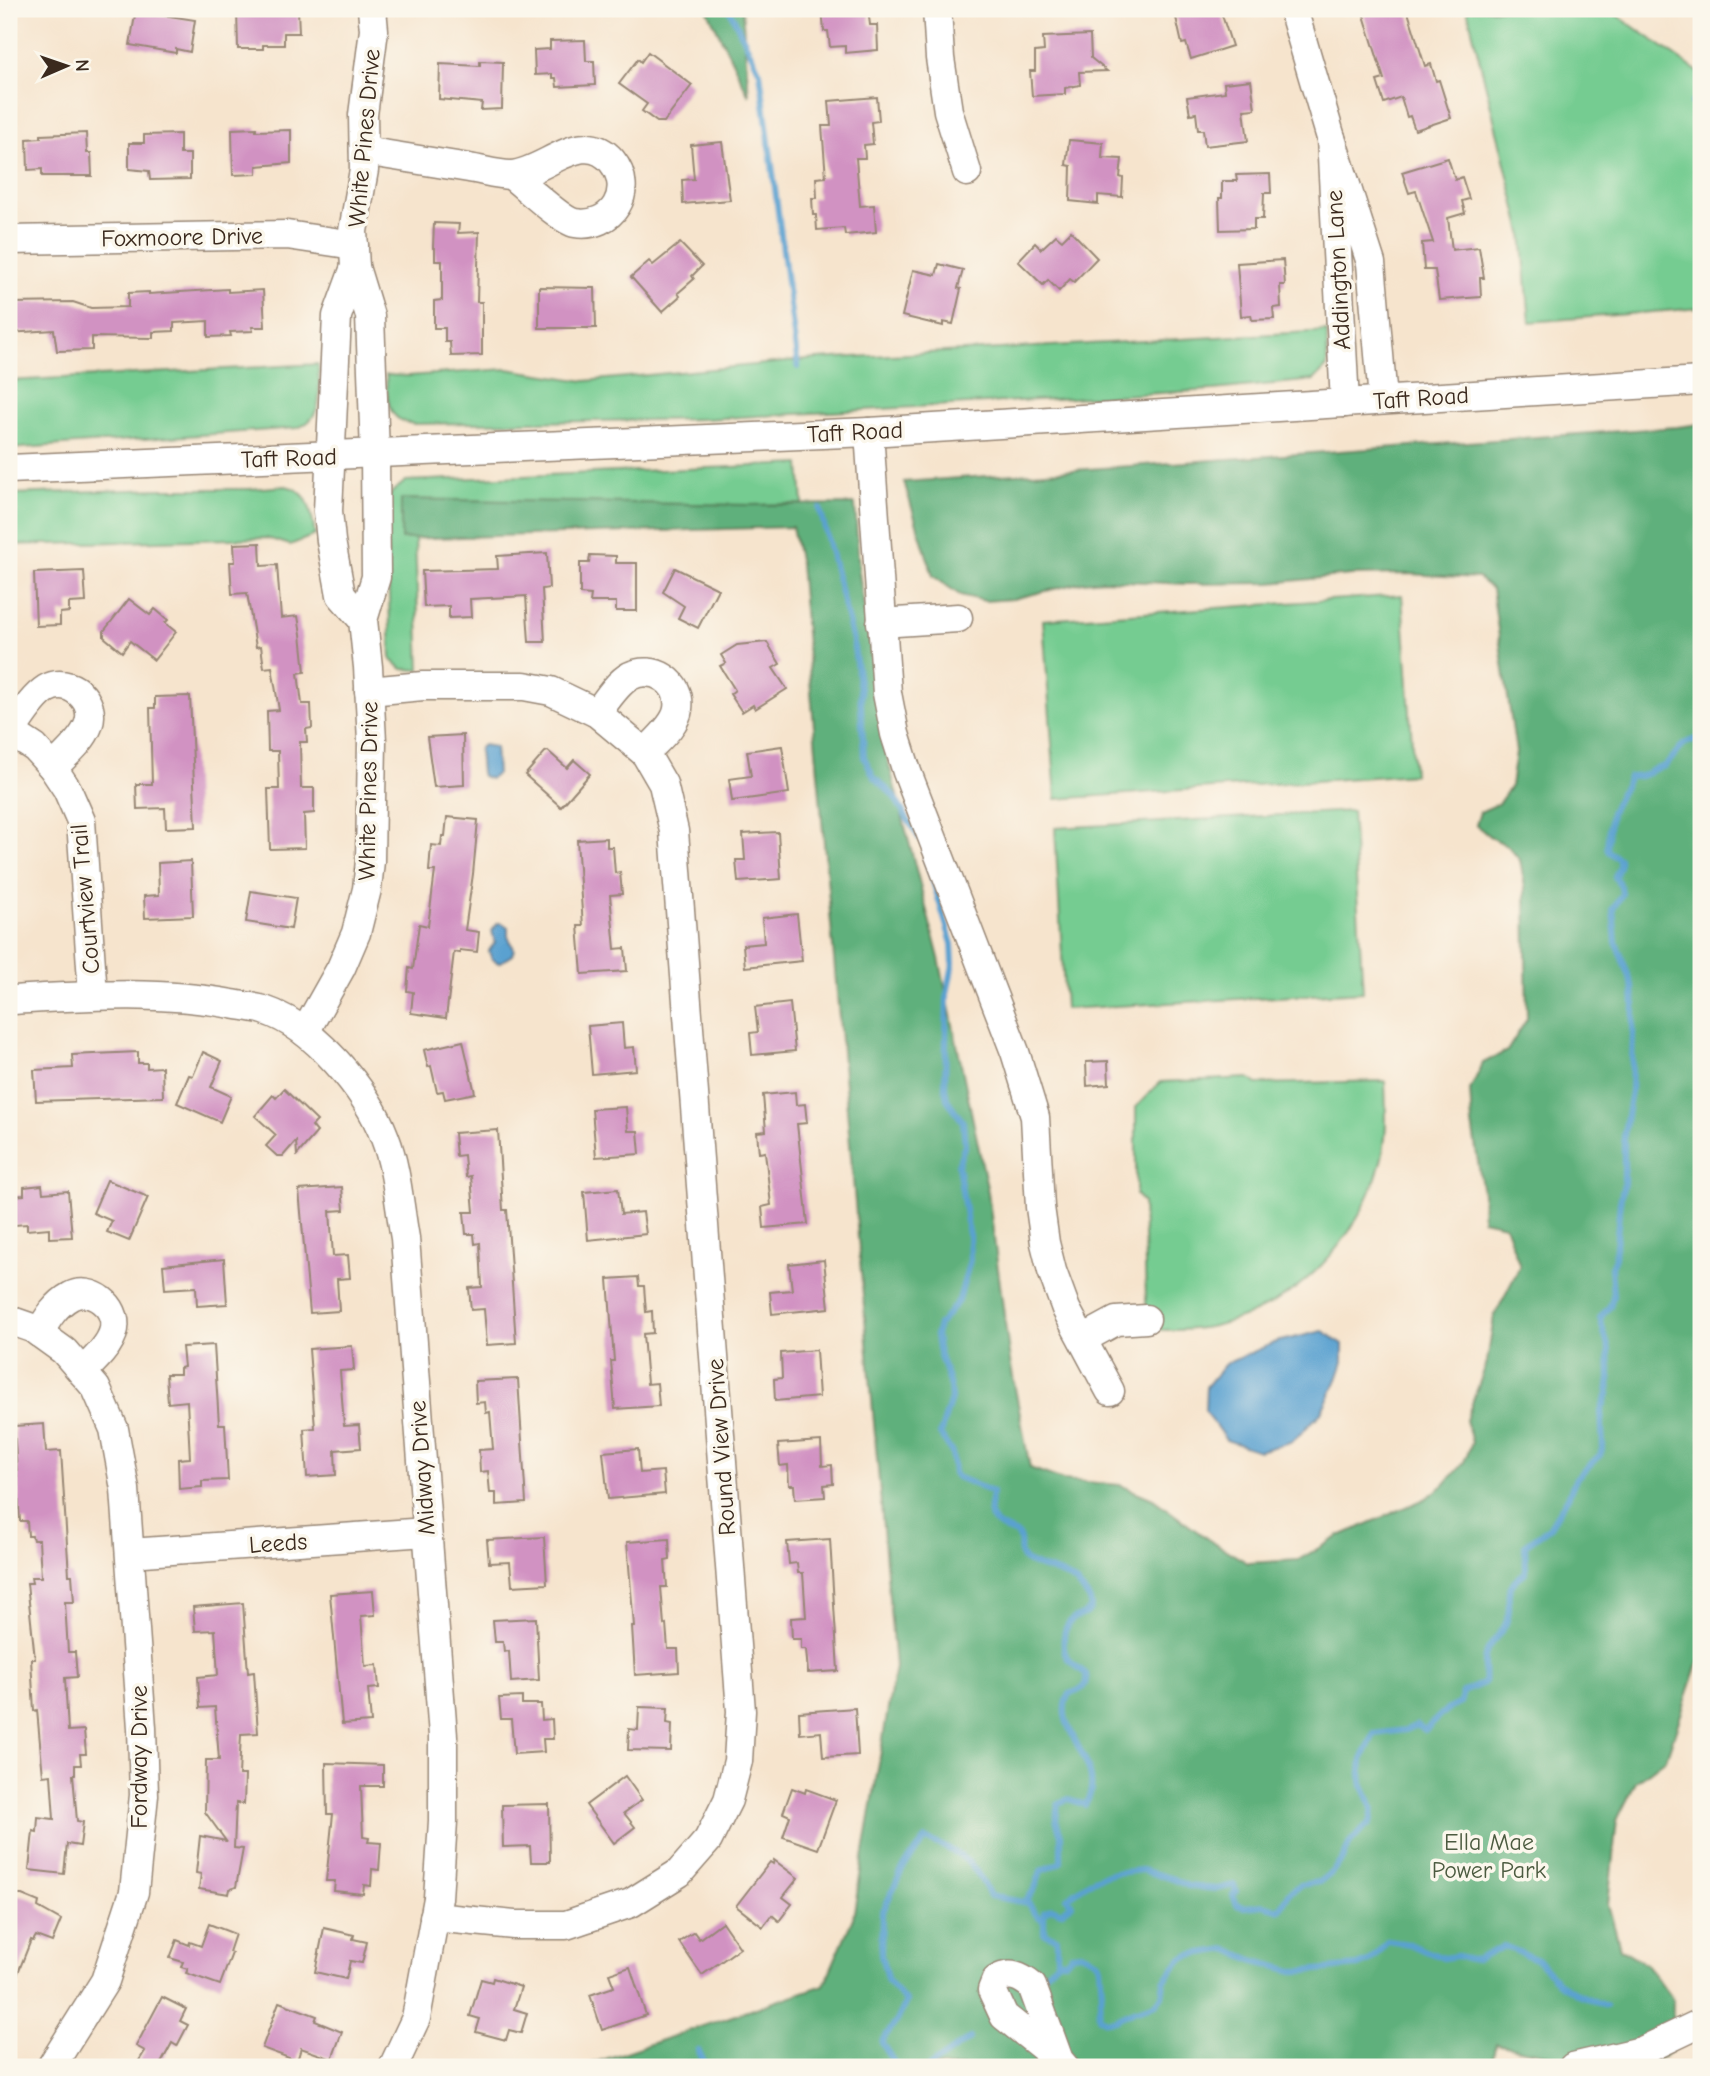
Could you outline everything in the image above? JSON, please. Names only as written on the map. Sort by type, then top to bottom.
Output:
[{"type":"street","name":"White Pines Drive","points":[[305,1032],[341,968],[356,933],[367,889],[372,828],[369,691],[363,620],[376,578],[375,454],[370,316],[355,256],[354,231],[364,170],[363,115],[374,30],[372,9]]},
{"type":"street","points":[[937,9],[940,58],[948,111],[967,172]]},
{"type":"street","name":"Addington Lane","points":[[1293,9],[1371,264],[1383,400]]},
{"type":"street","name":"Addington Lane","points":[[1331,138],[1345,402]]},
{"type":"street","points":[[364,150],[512,175]]},
{"type":"street","name":"Foxmoore Drive","points":[[9,240],[287,235],[355,256]]},
{"type":"street","name":"White Pines Drive","points":[[355,256],[337,316],[328,511],[341,595],[363,620]]},
{"type":"street","name":"Taft Road","points":[[9,469],[869,432],[1701,381]]},
{"type":"street","points":[[869,432],[887,693],[895,734],[907,772],[1017,1058],[1035,1117],[1045,1243],[1066,1309],[1110,1391]]},
{"type":"street","points":[[881,623],[958,618]]},
{"type":"street","points":[[597,713],[622,682],[632,676],[643,672],[658,673],[670,681],[678,702],[677,712],[668,727],[645,753]]},
{"type":"street","name":"Courtview Trail","points":[[53,768],[77,743],[88,725],[89,705],[82,694],[63,686],[48,688],[10,731],[35,748],[53,768],[67,789],[80,821],[93,995]]},
{"type":"street","name":"Round View Drive","points":[[369,691],[423,686],[524,686],[551,691],[597,713],[645,753],[663,784],[674,831],[741,1711],[738,1761],[728,1800],[708,1840],[679,1873],[632,1903],[566,1926],[514,1925],[434,1917]]},
{"type":"street","name":"Midway Drive","points":[[9,1000],[93,995],[172,997],[210,1000],[265,1010],[305,1032],[358,1087],[385,1136],[393,1162],[405,1238],[443,1736],[443,1821],[438,1898],[416,2018],[393,2067]]},
{"type":"street","points":[[39,1333],[51,1313],[70,1297],[77,1294],[91,1295],[102,1300],[110,1309],[114,1331],[99,1354],[82,1372]]},
{"type":"street","name":"Fordway Drive","points":[[9,1320],[32,1328],[64,1351],[96,1388],[114,1429],[125,1489],[144,1795],[134,1892],[105,1982],[51,2067]]},
{"type":"street","points":[[1083,1339],[1116,1321],[1146,1320]]},
{"type":"street","name":"Leeds","points":[[130,1553],[426,1532]]},
{"type":"street","points":[[1573,2067],[1642,2051],[1701,2023]]},
{"type":"green space","points":[[707,9],[742,9],[749,96]]},
{"type":"green space","points":[[1467,9],[1608,9],[1701,74],[1701,308],[1530,322],[1522,233]]},
{"type":"green space","points":[[1327,331],[1327,367],[1314,380],[1213,390],[706,419],[414,424],[405,422],[393,413],[388,400],[386,375],[507,369],[585,381],[817,359]]},
{"type":"green space","points":[[318,364],[317,410],[313,417],[297,428],[9,449],[9,381]]},
{"type":"green space","name":"Ella Mae Power Park","points":[[1701,424],[1701,1655],[1666,1759],[1636,1782],[1617,1820],[1608,1904],[1620,1948],[1646,1964],[1673,2000],[1672,2050],[1649,2067],[1610,2067],[1495,2044],[1492,2067],[582,2067],[824,1985],[853,1918],[895,1667],[800,564],[792,527],[401,539],[401,499],[751,505],[855,504],[859,573],[884,745],[939,958],[988,1192],[1010,1361],[1030,1468],[1063,1480],[1120,1485],[1153,1499],[1209,1540],[1248,1563],[1298,1560],[1340,1536],[1425,1499],[1444,1485],[1464,1462],[1472,1443],[1466,1420],[1487,1362],[1494,1317],[1520,1266],[1505,1225],[1482,1220],[1483,1193],[1472,1124],[1470,1090],[1483,1063],[1507,1051],[1527,1019],[1525,887],[1520,860],[1508,846],[1476,825],[1480,812],[1498,804],[1511,786],[1516,752],[1492,589],[1478,578],[1409,574],[1351,575],[1270,583],[1187,584],[1104,580],[1083,582],[1013,599],[985,601],[960,595],[933,576],[904,482]]},
{"type":"green space","points":[[800,464],[803,504],[751,505],[401,538],[415,538],[420,670],[402,669],[391,659],[386,505],[392,492],[406,481]]},
{"type":"green space","points":[[286,486],[305,498],[311,511],[315,535],[290,545],[267,538],[9,545],[9,494]]},
{"type":"green space","points":[[1402,595],[1414,774],[1056,799],[1043,620]]},
{"type":"green space","points":[[1352,811],[1363,992],[1065,1009],[1055,828]]},
{"type":"green space","points":[[1249,1078],[1257,1084],[1385,1081],[1384,1144],[1370,1193],[1357,1219],[1321,1266],[1275,1301],[1249,1315],[1221,1324],[1184,1330],[1147,1330],[1143,1202],[1136,1195],[1136,1107],[1160,1082]]},
{"type":"water","points":[[483,745],[495,747],[497,774],[490,779],[481,773],[479,749]]},
{"type":"water","points":[[498,923],[508,927],[508,936],[514,949],[512,955],[499,963],[492,959],[489,951],[495,942],[492,931]]},
{"type":"water","points":[[1323,1331],[1343,1344],[1343,1362],[1320,1414],[1293,1441],[1259,1451],[1226,1440],[1205,1411],[1206,1387],[1225,1364],[1276,1342]]},
{"type":"building","points":[[136,9],[157,9],[156,14],[195,20],[190,52],[176,49],[176,53],[130,45]]},
{"type":"building","points":[[237,9],[298,9],[299,33],[284,33],[284,45],[263,45],[263,49],[238,49]]},
{"type":"building","points":[[822,9],[868,9],[870,25],[877,25],[878,50],[845,53],[845,46],[830,47],[828,31],[824,31]]},
{"type":"building","points":[[1187,9],[1220,9],[1232,46],[1191,59],[1186,43],[1182,44],[1175,13]]},
{"type":"building","points":[[1362,9],[1407,9],[1425,66],[1431,64],[1436,81],[1439,80],[1451,118],[1415,130],[1410,116],[1407,117],[1401,97],[1384,103],[1377,81],[1384,79]]},
{"type":"building","points":[[1090,35],[1091,58],[1107,71],[1079,72],[1080,85],[1065,88],[1065,94],[1032,96],[1030,71],[1035,71],[1035,52],[1044,51],[1043,37]]},
{"type":"building","points":[[585,40],[586,61],[594,61],[595,85],[557,87],[556,78],[552,78],[552,74],[535,75],[534,50],[550,49],[550,41]]},
{"type":"building","points":[[648,52],[692,85],[664,122],[657,122],[642,111],[647,104],[619,84],[638,59],[641,62]]},
{"type":"building","points":[[480,61],[503,62],[502,109],[481,110],[482,103],[439,99],[440,64],[480,66]]},
{"type":"building","points":[[1251,80],[1255,109],[1244,110],[1248,141],[1205,146],[1203,130],[1198,130],[1196,113],[1190,114],[1187,97],[1225,92],[1224,83]]},
{"type":"building","points":[[877,97],[879,121],[871,122],[873,144],[864,145],[865,158],[856,158],[860,206],[874,205],[876,232],[845,235],[844,228],[817,230],[812,198],[817,198],[816,178],[826,177],[822,126],[831,126],[829,101]]},
{"type":"building","points":[[256,128],[256,131],[291,130],[291,163],[257,166],[257,174],[233,175],[232,129]]},
{"type":"building","points":[[86,133],[87,153],[91,153],[92,176],[42,176],[42,169],[28,170],[27,139],[41,138],[41,135]]},
{"type":"building","points":[[180,134],[180,154],[190,154],[190,179],[150,180],[149,171],[129,169],[129,143],[144,143],[144,135]]},
{"type":"building","points":[[1069,140],[1103,143],[1102,158],[1122,159],[1122,197],[1098,195],[1098,204],[1070,201],[1071,166],[1066,165]]},
{"type":"building","points":[[722,142],[730,200],[683,204],[682,180],[694,179],[691,145]]},
{"type":"building","points":[[1448,158],[1455,180],[1462,177],[1469,199],[1462,201],[1465,213],[1448,218],[1452,250],[1479,247],[1484,278],[1480,278],[1481,297],[1439,300],[1435,270],[1424,270],[1422,243],[1433,242],[1416,191],[1409,193],[1402,172]]},
{"type":"building","points":[[1270,174],[1271,193],[1264,193],[1263,219],[1254,219],[1254,229],[1220,230],[1219,198],[1222,198],[1222,181],[1237,181],[1236,175]]},
{"type":"building","points":[[434,223],[459,224],[458,233],[479,232],[477,302],[482,302],[482,355],[451,356],[450,342],[445,342],[445,328],[434,328],[434,301],[442,300],[442,261],[435,261]]},
{"type":"building","points":[[1071,231],[1097,258],[1074,282],[1070,279],[1059,291],[1048,280],[1043,285],[1018,261],[1035,243],[1041,249],[1056,235],[1062,240]]},
{"type":"building","points":[[680,243],[702,266],[692,276],[694,279],[678,293],[680,296],[662,312],[631,277],[649,261],[653,265]]},
{"type":"building","points":[[1283,260],[1285,285],[1280,285],[1281,307],[1273,308],[1274,319],[1252,320],[1251,315],[1241,316],[1237,263]]},
{"type":"building","points":[[939,264],[963,270],[953,324],[943,322],[943,326],[902,316],[913,270],[936,275]]},
{"type":"building","points":[[539,287],[595,288],[596,328],[539,328]]},
{"type":"building","points":[[228,289],[228,292],[263,290],[265,327],[252,327],[253,331],[230,332],[231,336],[208,337],[208,321],[174,323],[174,331],[153,332],[153,338],[92,337],[92,350],[57,351],[54,330],[9,333],[11,303],[73,302],[91,308],[128,307],[128,293]]},
{"type":"building","points":[[260,543],[261,566],[277,565],[281,618],[298,616],[301,634],[305,672],[298,673],[302,704],[311,704],[312,728],[306,729],[307,742],[300,742],[301,788],[314,788],[314,813],[304,814],[305,848],[270,849],[268,789],[279,789],[278,751],[268,751],[267,711],[279,710],[272,667],[264,668],[261,646],[256,647],[247,593],[232,594],[230,562],[235,562],[234,544]]},
{"type":"building","points":[[547,553],[549,588],[542,589],[545,642],[529,642],[526,596],[470,599],[471,617],[449,618],[449,606],[424,607],[422,571],[498,569],[497,556]]},
{"type":"building","points":[[590,555],[616,556],[616,563],[637,563],[637,611],[616,611],[616,602],[590,602],[591,595],[580,594],[580,563],[589,563]]},
{"type":"building","points":[[675,568],[718,589],[698,628],[678,618],[684,606],[663,592]]},
{"type":"building","points":[[84,571],[86,602],[69,603],[69,612],[60,613],[60,625],[36,626],[34,573]]},
{"type":"building","points":[[129,599],[150,615],[155,609],[168,620],[165,623],[176,632],[154,660],[130,641],[122,652],[104,637],[104,631]]},
{"type":"building","points":[[767,642],[780,664],[773,668],[787,689],[755,709],[753,705],[742,712],[730,694],[735,690],[720,666],[726,663],[721,655],[737,645]]},
{"type":"building","points":[[190,696],[196,827],[166,828],[165,808],[137,809],[136,784],[152,784],[150,708],[155,708],[155,697]]},
{"type":"building","points":[[463,735],[464,785],[434,787],[427,737]]},
{"type":"building","points":[[782,746],[789,793],[732,801],[729,779],[751,776],[747,751]]},
{"type":"building","points":[[548,751],[567,768],[574,760],[590,774],[561,807],[525,775]]},
{"type":"building","points":[[447,817],[478,820],[465,930],[479,932],[477,952],[454,952],[446,1018],[411,1013],[413,992],[407,991],[419,924],[428,926],[435,871],[429,871],[431,845],[441,846]]},
{"type":"building","points":[[778,832],[781,879],[738,882],[736,860],[745,860],[743,834]]},
{"type":"building","points":[[607,838],[607,847],[613,847],[615,873],[620,872],[622,894],[610,895],[615,949],[625,948],[627,971],[582,974],[578,926],[583,926],[577,840]]},
{"type":"building","points":[[191,861],[193,916],[145,918],[144,896],[159,895],[158,863]]},
{"type":"building","points":[[251,891],[296,898],[291,929],[246,922]]},
{"type":"building","points":[[797,914],[802,961],[745,967],[743,945],[764,943],[762,918]]},
{"type":"building","points":[[790,1003],[795,1051],[752,1055],[750,1033],[758,1032],[755,1007]]},
{"type":"building","points":[[622,1023],[624,1048],[634,1047],[636,1070],[592,1074],[588,1026]]},
{"type":"building","points":[[463,1041],[475,1093],[445,1099],[443,1091],[437,1092],[424,1050]]},
{"type":"building","points":[[138,1052],[138,1063],[147,1063],[147,1068],[162,1067],[163,1097],[36,1101],[34,1070],[73,1068],[72,1055]]},
{"type":"building","points":[[203,1052],[222,1061],[211,1087],[231,1096],[220,1122],[177,1103]]},
{"type":"building","points":[[1108,1061],[1109,1084],[1087,1086],[1086,1062]]},
{"type":"building","points":[[284,1089],[317,1121],[312,1126],[317,1132],[297,1155],[296,1141],[283,1156],[277,1156],[266,1146],[276,1135],[255,1116],[273,1095],[276,1098]]},
{"type":"building","points":[[795,1092],[796,1105],[805,1104],[807,1123],[797,1124],[808,1224],[764,1228],[762,1207],[771,1205],[765,1152],[759,1153],[757,1132],[766,1131],[763,1095]]},
{"type":"building","points":[[626,1107],[628,1131],[638,1131],[640,1154],[596,1157],[592,1109]]},
{"type":"building","points":[[498,1130],[503,1210],[507,1210],[516,1343],[487,1345],[484,1309],[471,1310],[469,1288],[482,1287],[480,1243],[475,1244],[474,1234],[466,1234],[464,1212],[474,1212],[471,1176],[466,1177],[464,1155],[456,1156],[454,1133]]},
{"type":"building","points":[[107,1180],[148,1197],[129,1241],[107,1232],[112,1221],[93,1213]]},
{"type":"building","points":[[42,1185],[43,1193],[68,1191],[72,1237],[49,1238],[49,1228],[27,1230],[27,1224],[14,1225],[12,1196],[24,1195],[24,1187]]},
{"type":"building","points":[[342,1187],[344,1210],[330,1211],[333,1256],[348,1255],[350,1278],[337,1279],[339,1311],[310,1313],[299,1190]]},
{"type":"building","points":[[618,1189],[621,1214],[643,1212],[646,1234],[588,1240],[584,1192]]},
{"type":"building","points":[[224,1259],[227,1304],[197,1306],[196,1287],[165,1289],[163,1265]]},
{"type":"building","points":[[824,1260],[829,1308],[772,1314],[770,1292],[792,1290],[789,1264]]},
{"type":"building","points":[[638,1277],[639,1286],[644,1286],[646,1312],[652,1311],[653,1333],[643,1334],[647,1384],[657,1383],[659,1406],[615,1409],[608,1279]]},
{"type":"building","points":[[214,1345],[219,1424],[225,1424],[228,1480],[202,1481],[202,1487],[179,1489],[178,1459],[190,1458],[187,1401],[168,1403],[166,1374],[180,1374],[180,1368],[184,1367],[182,1347]]},
{"type":"building","points":[[352,1346],[354,1370],[340,1371],[344,1426],[359,1425],[361,1448],[335,1450],[336,1475],[307,1477],[304,1429],[315,1428],[309,1349]]},
{"type":"building","points":[[816,1350],[819,1397],[775,1401],[774,1379],[782,1378],[781,1353]]},
{"type":"building","points":[[518,1379],[526,1503],[496,1505],[496,1493],[490,1493],[488,1471],[480,1472],[479,1450],[493,1449],[490,1412],[486,1413],[485,1402],[476,1403],[475,1381]]},
{"type":"building","points":[[44,1424],[46,1452],[61,1451],[69,1575],[72,1575],[74,1602],[65,1602],[68,1652],[75,1652],[77,1677],[65,1678],[68,1731],[84,1730],[86,1754],[80,1754],[81,1765],[75,1765],[73,1775],[77,1821],[83,1822],[80,1846],[67,1844],[64,1874],[29,1870],[33,1831],[37,1832],[38,1817],[54,1819],[51,1775],[43,1776],[37,1710],[34,1711],[31,1659],[35,1659],[27,1583],[32,1583],[31,1577],[41,1577],[39,1540],[28,1536],[27,1521],[20,1521],[14,1426]]},
{"type":"building","points":[[821,1441],[822,1466],[832,1465],[833,1484],[824,1485],[825,1497],[795,1499],[794,1485],[789,1485],[788,1465],[780,1466],[778,1444]]},
{"type":"building","points":[[638,1449],[640,1473],[663,1471],[665,1494],[608,1499],[603,1452]]},
{"type":"building","points":[[544,1537],[547,1584],[512,1586],[510,1562],[489,1563],[487,1540]]},
{"type":"building","points":[[669,1539],[670,1560],[665,1561],[667,1587],[661,1587],[668,1649],[678,1649],[679,1672],[635,1675],[627,1542]]},
{"type":"building","points":[[830,1539],[838,1671],[808,1673],[806,1649],[801,1649],[801,1639],[792,1639],[791,1618],[806,1617],[803,1573],[798,1573],[797,1563],[789,1564],[787,1542]]},
{"type":"building","points":[[373,1591],[375,1615],[361,1616],[365,1666],[377,1665],[379,1688],[368,1689],[371,1722],[342,1724],[330,1594]]},
{"type":"building","points":[[243,1603],[248,1673],[254,1672],[258,1733],[241,1734],[239,1775],[245,1775],[244,1804],[236,1803],[234,1848],[243,1849],[236,1887],[230,1889],[229,1894],[199,1889],[201,1874],[196,1873],[200,1836],[226,1841],[205,1812],[206,1760],[219,1760],[215,1707],[200,1708],[198,1677],[218,1675],[215,1630],[195,1631],[193,1607]]},
{"type":"building","points":[[536,1618],[539,1680],[511,1682],[509,1651],[504,1652],[503,1642],[495,1642],[493,1620]]},
{"type":"building","points":[[522,1697],[522,1704],[541,1704],[542,1720],[552,1719],[553,1739],[543,1739],[544,1752],[514,1754],[511,1719],[501,1719],[499,1698]]},
{"type":"building","points":[[639,1707],[668,1708],[667,1723],[672,1724],[671,1751],[628,1750],[629,1729],[638,1730]]},
{"type":"building","points":[[855,1708],[858,1755],[823,1757],[821,1732],[800,1734],[799,1712]]},
{"type":"building","points":[[326,1763],[383,1765],[383,1786],[361,1786],[363,1837],[369,1838],[368,1842],[381,1843],[379,1870],[372,1869],[371,1886],[364,1885],[363,1894],[334,1891],[335,1881],[326,1881],[333,1814],[327,1814]]},
{"type":"building","points":[[625,1776],[642,1800],[624,1813],[635,1827],[614,1843],[586,1805]]},
{"type":"building","points":[[792,1788],[805,1793],[806,1789],[836,1800],[818,1849],[783,1837],[790,1816],[783,1813]]},
{"type":"building","points":[[549,1804],[550,1862],[531,1862],[530,1846],[503,1847],[502,1805]]},
{"type":"building","points":[[774,1860],[798,1878],[783,1897],[792,1904],[779,1921],[772,1915],[763,1927],[736,1906]]},
{"type":"building","points":[[15,1895],[39,1902],[38,1907],[61,1920],[52,1942],[36,1936],[31,1940],[10,1993],[9,1909]]},
{"type":"building","points":[[722,1922],[740,1948],[702,1975],[679,1942],[694,1932],[699,1939]]},
{"type":"building","points":[[209,1924],[235,1934],[229,1952],[232,1953],[220,1985],[186,1973],[188,1969],[181,1967],[183,1962],[170,1958],[177,1940],[201,1946]]},
{"type":"building","points":[[324,1928],[354,1935],[353,1939],[367,1942],[362,1963],[350,1961],[346,1979],[315,1972]]},
{"type":"building","points":[[630,1967],[646,2015],[602,2030],[590,1995],[614,1987],[609,1974]]},
{"type":"building","points":[[493,1978],[521,1987],[514,2009],[527,2013],[521,2033],[509,2030],[506,2040],[476,2032],[480,2019],[470,2016],[481,1979],[492,1982]]},
{"type":"building","points":[[162,1997],[186,2009],[180,2021],[188,2025],[177,2046],[172,2043],[159,2067],[135,2067],[145,2051],[136,2046]]},
{"type":"building","points":[[279,2002],[317,2016],[315,2021],[342,2032],[332,2059],[301,2048],[297,2061],[262,2048]]},
{"type":"waterway","points":[[729,9],[760,72],[798,367]]},
{"type":"waterway","points":[[1692,103],[1701,108]]},
{"type":"waterway","points":[[820,509],[853,641],[860,689],[864,757],[874,777],[893,795],[919,838]]},
{"type":"waterway","points":[[926,858],[952,944],[953,964],[947,994],[945,1087],[947,1099],[963,1122],[965,1144],[958,1165],[969,1235],[970,1260],[959,1300],[939,1325],[936,1335],[951,1399],[940,1434],[952,1453],[954,1473],[957,1477],[992,1492],[990,1516],[997,1524],[1018,1535],[1022,1557],[1031,1564],[1073,1581],[1091,1603],[1089,1611],[1069,1623],[1064,1639],[1066,1656],[1086,1674],[1084,1685],[1080,1690],[1069,1694],[1065,1707],[1066,1720],[1091,1776],[1091,1790],[1085,1805],[1069,1799],[1058,1803],[1056,1820],[1061,1835],[1061,1862],[1041,1871],[1027,1900],[1034,1913],[1044,1921],[1044,1912],[1052,1908],[1061,1912],[1072,1904],[1067,1898],[1094,1879],[1142,1870],[1188,1886],[1217,1889],[1234,1885],[1236,1891],[1233,1896],[1237,1905],[1264,1905],[1280,1910],[1290,1892],[1300,1885],[1319,1882],[1332,1872],[1344,1857],[1350,1842],[1370,1823],[1373,1808],[1362,1784],[1361,1773],[1362,1760],[1374,1734],[1406,1730],[1417,1725],[1425,1730],[1446,1710],[1460,1703],[1463,1692],[1484,1683],[1485,1656],[1506,1623],[1509,1591],[1526,1572],[1525,1545],[1549,1528],[1576,1478],[1600,1455],[1603,1446],[1601,1411],[1608,1394],[1610,1378],[1609,1350],[1600,1318],[1610,1306],[1613,1296],[1611,1267],[1615,1257],[1624,1183],[1624,1134],[1631,1091],[1634,1006],[1633,988],[1616,942],[1613,909],[1622,894],[1615,877],[1619,859],[1608,851],[1607,846],[1611,812],[1629,777],[1641,776],[1665,766],[1683,745],[1701,738]]},
{"type":"waterway","points":[[897,2067],[882,2043],[906,2002],[888,1982],[881,1955],[882,1913],[904,1866],[926,1839],[950,1849],[972,1866],[990,1896],[1028,1903]]},
{"type":"waterway","points":[[1044,1921],[1044,1933],[1057,1938],[1057,1961]]},
{"type":"waterway","points":[[1045,1974],[1057,1961],[1066,1961],[1072,1954],[1081,1953],[1098,1961],[1102,1993],[1098,2014],[1106,2021],[1156,2004],[1162,1996],[1164,1981],[1181,1959],[1190,1955],[1227,1949],[1255,1961],[1293,1971],[1306,1971],[1358,1966],[1370,1961],[1388,1941],[1409,1944],[1443,1958],[1457,1956],[1476,1960],[1504,1946],[1538,1960],[1558,1982],[1605,2006]]},
{"type":"waterway","points":[[929,2067],[970,2038]]},
{"type":"waterway","points":[[698,2050],[707,2067]]}]
